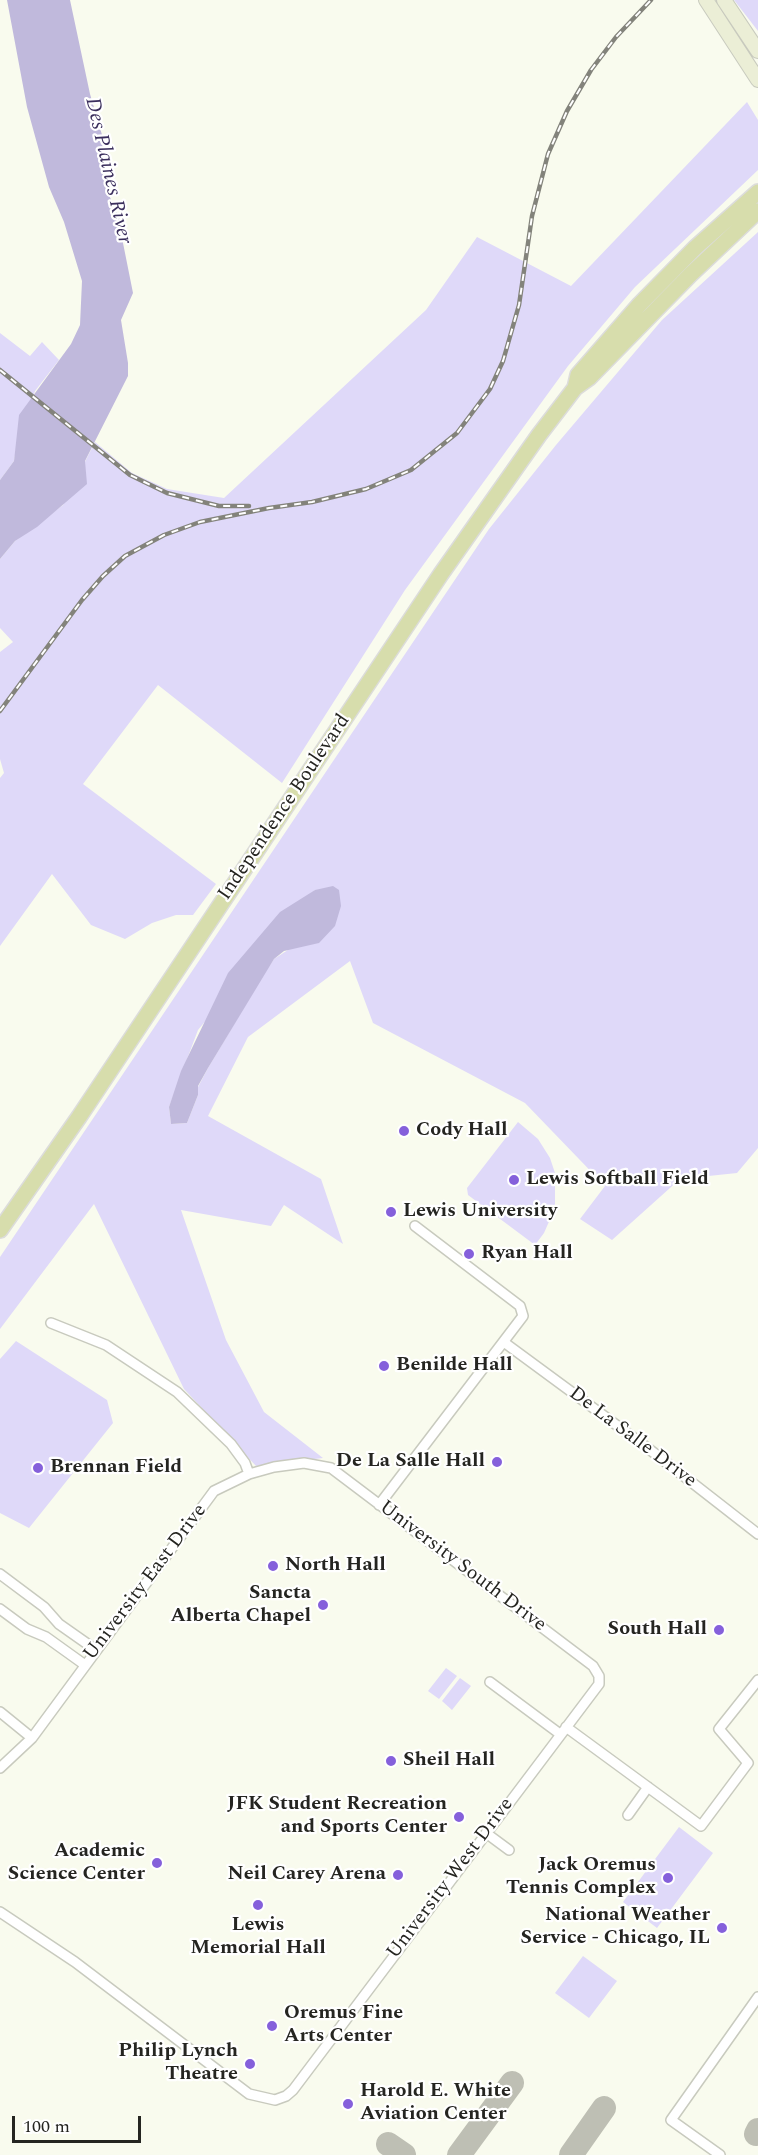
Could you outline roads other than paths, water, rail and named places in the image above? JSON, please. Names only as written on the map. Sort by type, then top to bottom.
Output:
[{"type":"main road","points":[[724,0],[758,51]]},
{"type":"main road","points":[[708,2],[758,80]]},
{"type":"main road","name":"Independence Boulevard","points":[[0,1230],[112,1068],[441,574],[575,388],[583,369],[640,304],[695,248],[758,192]]},
{"type":"main road","name":"Independence Boulevard","points":[[575,388],[589,378],[691,274],[758,211]]},
{"type":"street","points":[[379,1504],[505,1343],[523,1316],[520,1306],[415,1226]]},
{"type":"street","points":[[51,1323],[106,1345],[177,1392],[231,1444],[245,1463],[249,1474]]},
{"type":"street","name":"De La Salle Drive","points":[[505,1343],[649,1449],[758,1534]]},
{"type":"street","name":"University East Drive","points":[[0,1768],[32,1738],[214,1491],[249,1474],[304,1463],[331,1468]]},
{"type":"street","name":"University South Drive","points":[[331,1468],[593,1666]]},
{"type":"street","points":[[0,1574],[96,1650]]},
{"type":"street","points":[[0,1609],[27,1629],[46,1637],[85,1665]]},
{"type":"street","name":"University West Drive","points":[[0,1912],[75,1962],[242,2089],[258,2097],[275,2100],[293,2090],[599,1683],[599,1676],[593,1666]]},
{"type":"street","points":[[490,1682],[648,1787],[701,1826],[748,1763],[719,1729],[758,1680]]},
{"type":"street","points":[[0,1712],[32,1738]]},
{"type":"street","points":[[628,1815],[648,1787]]},
{"type":"street","points":[[486,1833],[509,1850]]},
{"type":"street","points":[[720,2155],[671,2121],[758,1997]]},
{"type":"water","name":"Des Plaines River","points":[[7,0],[70,0],[90,94],[105,145],[109,195],[124,229],[123,243],[133,293],[121,320],[128,376],[85,461],[87,484],[37,527],[15,541],[0,559],[0,480],[14,461],[19,415],[71,344],[80,325],[82,281],[64,222],[49,187],[27,107]]},
{"type":"water","points":[[333,886],[339,890],[341,906],[335,926],[319,943],[284,951],[274,959],[198,1086],[198,1095],[187,1123],[171,1124],[169,1107],[181,1071],[228,973],[280,912],[315,890]]},
{"type":"railway","points":[[0,711],[82,600],[125,556],[164,535],[200,522],[312,502],[366,489],[411,470],[457,433],[490,389],[503,361],[519,305],[532,216],[548,154],[567,111],[591,70],[616,37],[651,0]]},
{"type":"railway","points":[[0,370],[130,475],[167,493],[219,506],[249,506]]},
{"type":"place","name":"Cody Hall","points":[[404,1131]]},
{"type":"place","name":"Lewis Softball Field","points":[[514,1180]]},
{"type":"place","name":"Lewis University","points":[[391,1212]]},
{"type":"place","name":"Ryan Hall","points":[[469,1254]]},
{"type":"place","name":"Benilde Hall","points":[[384,1366]]},
{"type":"place","name":"De La Salle Hall","points":[[497,1462]]},
{"type":"place","name":"Brennan Field","points":[[38,1468]]},
{"type":"place","name":"North Hall","points":[[273,1566]]},
{"type":"place","name":"Sancta Alberta Chapel","points":[[323,1605]]},
{"type":"place","name":"South Hall","points":[[719,1630]]},
{"type":"place","name":"Sheil Hall","points":[[391,1761]]},
{"type":"place","name":"JFK Student Recreation and Sports Center","points":[[459,1817]]},
{"type":"place","name":"Academic Science Center","points":[[157,1863]]},
{"type":"place","name":"Neil Carey Arena","points":[[398,1875]]},
{"type":"place","name":"Jack Oremus Tennis Complex","points":[[668,1878]]},
{"type":"place","name":"Lewis Memorial Hall","points":[[258,1905]]},
{"type":"place","name":"National Weather Service - Chicago, IL","points":[[722,1928]]},
{"type":"place","name":"Oremus Fine Arts Center","points":[[272,2026]]},
{"type":"place","name":"Philip Lynch Theatre","points":[[250,2064]]},
{"type":"place","name":"Harold E. White Aviation Center","points":[[348,2104]]}]
